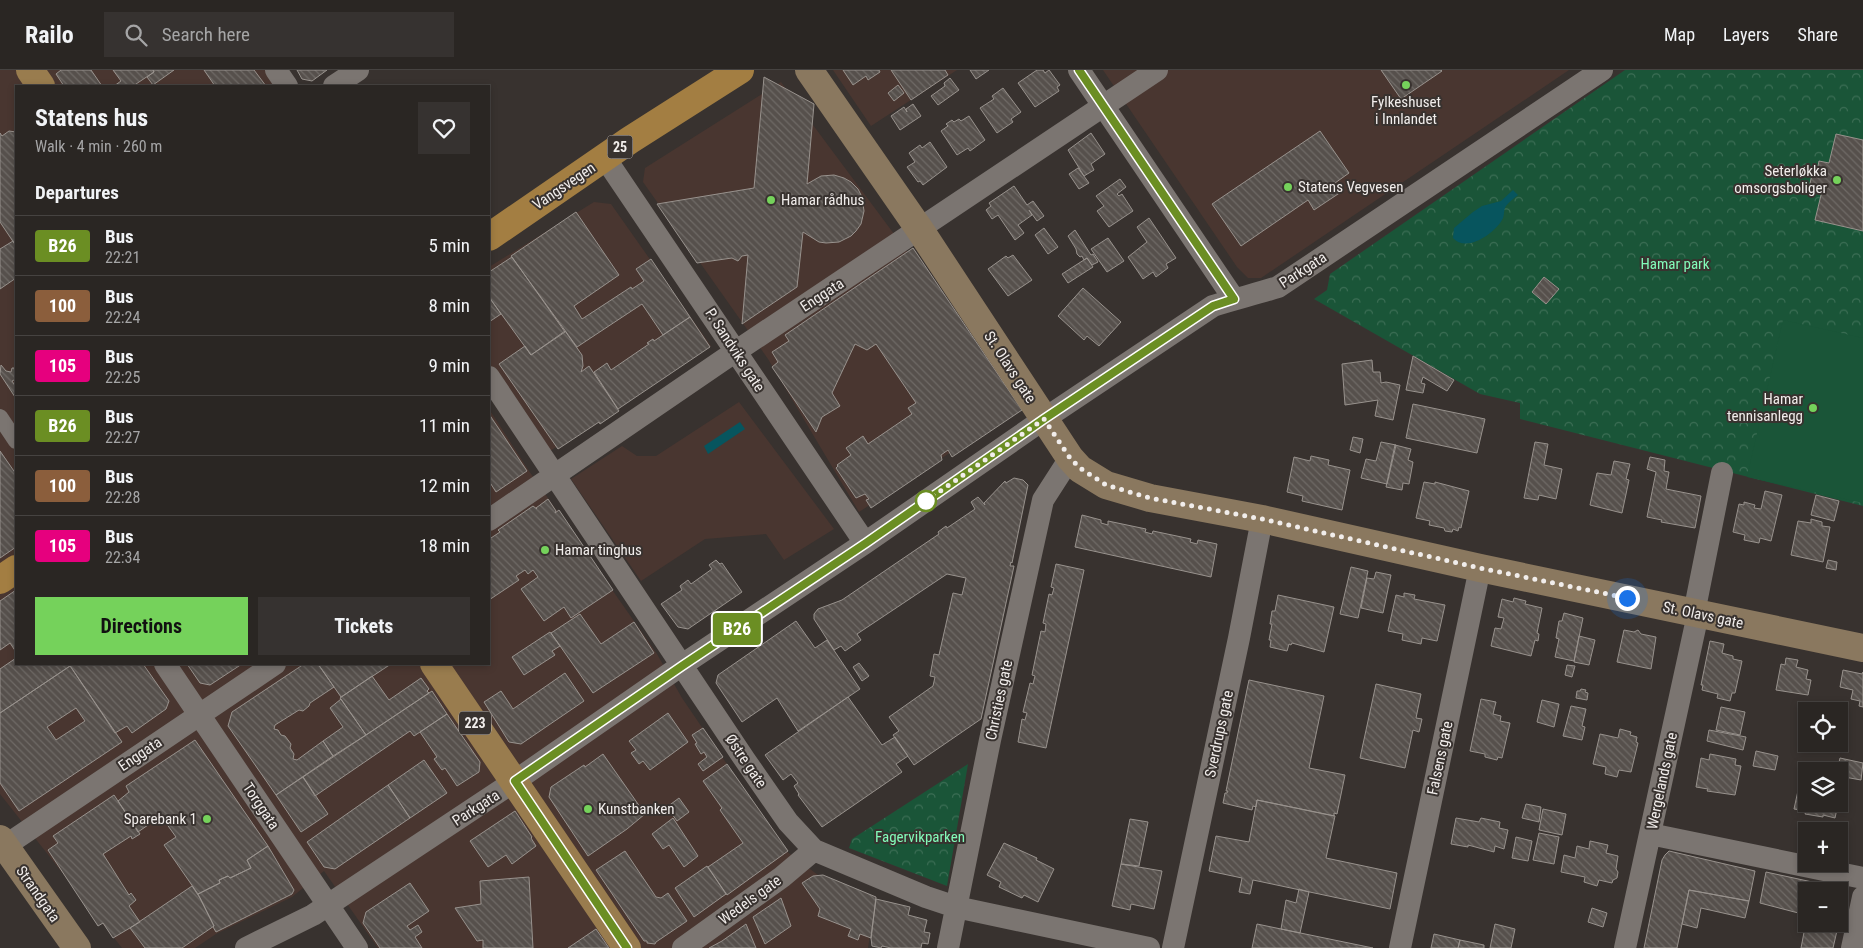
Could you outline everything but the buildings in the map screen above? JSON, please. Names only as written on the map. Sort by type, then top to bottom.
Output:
[{"type":"highway","name":"Vangsvegen","points":[[490,236],[605,158],[740,70]]},
{"type":"highway","points":[[0,580],[15,570]]},
{"type":"main road","points":[[30,70],[40,85]]},
{"type":"main road","name":"St. Olavs gate","points":[[809,70],[920,230],[1070,458],[1080,468],[1106,485],[1150,498],[1262,519],[1480,568],[1863,648]]},
{"type":"main road","name":"223","points":[[435,665],[628,948]]},
{"type":"main road","name":"Strandgata","points":[[2,842],[77,948]]},
{"type":"street","points":[[276,70],[286,85]]},
{"type":"street","points":[[336,85],[358,70]]},
{"type":"street","points":[[1079,70],[1234,299]]},
{"type":"street","name":"Enggata","points":[[490,519],[737,351],[1157,70]]},
{"type":"street","name":"Parkgata","points":[[246,948],[313,915],[515,781],[866,543],[1044,419],[1213,306],[1278,287],[1602,70]]},
{"type":"street","name":"P. Sandviks gate","points":[[605,158],[866,543]]},
{"type":"street","name":"Østre gate","points":[[490,378],[788,822],[814,850],[926,897],[956,907],[1149,948]]},
{"type":"street","points":[[0,417],[15,440]]},
{"type":"street","name":"Christies gate","points":[[948,948],[988,749],[1043,500],[1070,458]]},
{"type":"street","name":"Wergelands gate","points":[[1626,948],[1696,613],[1722,473]]},
{"type":"street","name":"Sverdrups gate","points":[[1173,948],[1239,638],[1262,519]]},
{"type":"street","name":"Falsens gate","points":[[1400,948],[1480,568]]},
{"type":"street","name":"Torggata","points":[[166,665],[357,948]]},
{"type":"street","name":"Enggata","points":[[2,842],[273,665]]},
{"type":"street","points":[[1650,834],[1863,878]]},
{"type":"street","name":"Wedels gate","points":[[683,948],[782,877],[814,850]]},
{"type":"street","points":[[1852,948],[1863,897]]},
{"type":"shaded area","points":[[0,70],[273,70],[282,85],[15,85],[15,665],[490,665],[490,411],[529,471],[657,654],[682,698],[786,851],[818,875],[876,897],[868,948],[378,948],[324,871],[292,897],[216,934],[195,948],[122,948],[0,794]]},
{"type":"shaded area","points":[[833,70],[957,70],[871,126]]},
{"type":"shaded area","points":[[1103,70],[1569,70],[1261,278],[1248,278],[1237,267]]},
{"type":"shaded area","points":[[781,82],[1022,406],[859,512],[768,359],[643,182],[645,168]]},
{"type":"shaded area","points":[[594,202],[611,204],[711,346],[550,451],[490,368],[490,266]]},
{"type":"shaded area","points":[[739,402],[834,529],[784,560],[766,534],[705,539],[641,581],[571,479],[622,446],[637,456],[656,456]]},
{"type":"green space","name":"Hamar park","points":[[1625,70],[1863,70],[1863,506],[1520,419],[1520,403],[1480,394],[1314,299],[1327,290],[1330,274]]},
{"type":"green space","name":"Hamar tennisanlegg","points":[[1783,320],[1863,338],[1863,503],[1747,477]]},
{"type":"green space","name":"Fagervikparken","points":[[968,764],[947,886],[849,848],[852,839]]},
{"type":"water","points":[[1513,190],[1518,195],[1506,206],[1503,218],[1493,231],[1472,243],[1459,242],[1453,238],[1454,228],[1473,212],[1482,206],[1501,201]]},
{"type":"water","points":[[740,422],[745,429],[708,454],[704,446]]},
{"type":"bus line","name":"B26","points":[[627,948],[515,781],[1213,306],[1234,299],[1079,70]]},
{"type":"place","name":"Fylkeshuset i Innlandet","points":[[1406,85]]},
{"type":"place","name":"Seterløkka omsorgsboliger","points":[[1837,180]]},
{"type":"place","name":"Statens Vegvesen","points":[[1288,187]]},
{"type":"place","name":"Hamar rådhus","points":[[771,200]]},
{"type":"place","name":"Hamar tennisanlegg","points":[[1813,408]]},
{"type":"place","name":"Hamar tinghus","points":[[545,550]]},
{"type":"place","name":"Kunstbanken","points":[[588,809]]},
{"type":"place","name":"Sparebank 1","points":[[207,819]]},
{"type":"route","points":[[926,501],[1044,419],[1070,458],[1080,468],[1106,485],[1150,498],[1262,519],[1480,568],[1627,598]]}]
